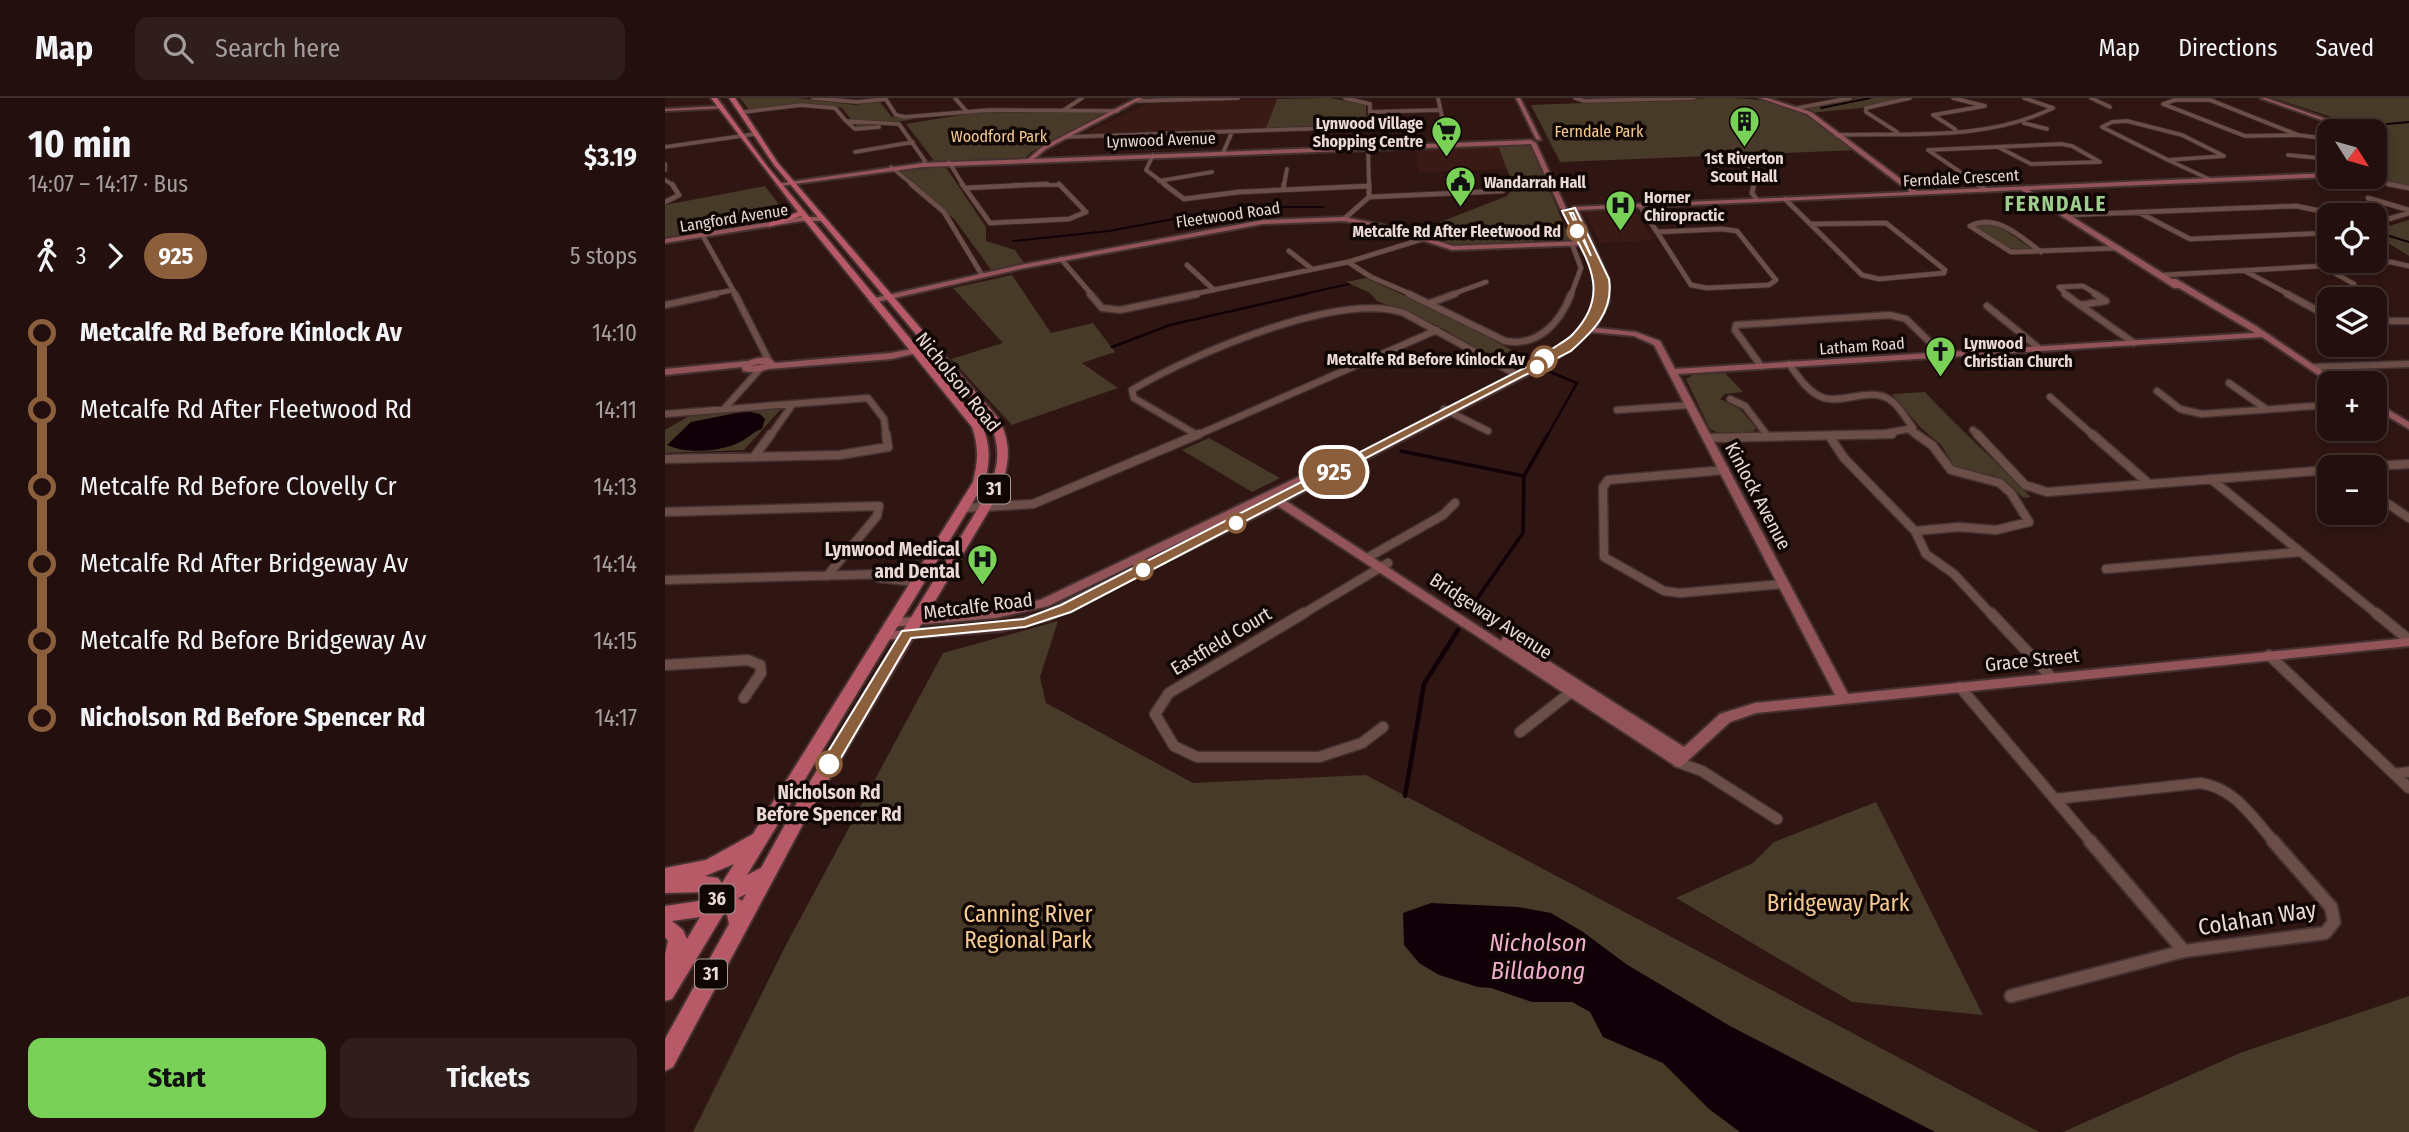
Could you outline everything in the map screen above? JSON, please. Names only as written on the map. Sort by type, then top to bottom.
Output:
[{"type":"main road","name":"Nicholson Road","points":[[665,992],[886,629],[964,508],[979,482],[984,460],[983,442],[977,426],[779,184],[714,98]]},
{"type":"main road","name":"Nicholson Road","points":[[665,1060],[766,873],[910,628],[985,507],[1003,464],[1004,440],[994,420],[762,147],[734,99]]},
{"type":"main road","points":[[722,107],[734,99]]},
{"type":"main road","points":[[722,107],[742,109]]},
{"type":"main road","points":[[772,225],[805,216]]},
{"type":"main road","name":"36","points":[[665,876],[711,867],[738,854],[762,833]]},
{"type":"main road","name":"36","points":[[665,914],[702,909],[766,873]]},
{"type":"main road","name":"36","points":[[665,885],[711,884],[736,908],[738,922]]},
{"type":"main road","points":[[665,927],[676,933],[678,947],[665,972]]},
{"type":"street","points":[[813,98],[857,102],[886,99],[896,115],[905,117],[967,112],[1118,111]]},
{"type":"street","points":[[955,98],[967,112]]},
{"type":"street","points":[[1063,111],[1082,98]]},
{"type":"street","points":[[1030,160],[1038,151],[1140,99],[1238,98]]},
{"type":"street","points":[[1065,137],[1361,127],[1370,124],[1368,103],[1345,98]]},
{"type":"street","points":[[1438,98],[1450,143]]},
{"type":"street","name":"Metcalfe Road","points":[[886,629],[1001,627],[1045,617],[1567,349],[1588,327],[1605,302],[1605,279],[1515,98]]},
{"type":"street","points":[[1575,98],[1584,101],[1690,98]]},
{"type":"street","points":[[1762,98],[1798,108],[1917,194]]},
{"type":"street","points":[[1828,98],[1839,101]]},
{"type":"street","points":[[1798,108],[1850,98]]},
{"type":"street","points":[[1897,132],[1866,112],[1866,108],[1910,98]]},
{"type":"street","points":[[1953,98],[1985,106],[1965,112],[1933,115],[1957,130]]},
{"type":"street","points":[[1836,135],[1997,128],[2037,118],[2053,107],[2024,98]]},
{"type":"street","points":[[2091,98],[2110,107]]},
{"type":"street","points":[[2262,98],[2322,119]]},
{"type":"street","points":[[2298,135],[2210,100],[2175,100],[2163,104],[2245,136],[2317,137]]},
{"type":"street","points":[[742,109],[807,104],[835,108],[846,121],[899,124],[913,142],[923,164]]},
{"type":"street","points":[[665,110],[722,107]]},
{"type":"street","points":[[1370,112],[1440,110]]},
{"type":"street","points":[[2022,122],[2047,129]]},
{"type":"street","points":[[2167,160],[2224,156],[2147,122],[2111,122],[2102,127],[2103,129],[2167,160],[2211,180]]},
{"type":"street","points":[[1224,153],[1232,132]]},
{"type":"street","points":[[665,147],[755,134]]},
{"type":"street","name":"Lynwood Avenue","points":[[779,184],[923,164],[1535,141]]},
{"type":"street","points":[[855,152],[913,142]]},
{"type":"street","points":[[1928,150],[1998,147],[2067,145],[2100,162],[2031,164],[1998,147]]},
{"type":"street","points":[[1368,147],[1369,197]]},
{"type":"street","points":[[1928,150],[1986,190]]},
{"type":"street","points":[[1153,155],[1146,170],[1180,198],[1239,192],[1368,186]]},
{"type":"street","points":[[2288,155],[2317,158]]},
{"type":"street","points":[[1740,160],[1756,177],[1752,193],[1757,200]]},
{"type":"street","points":[[949,163],[990,223],[1000,225],[1090,216]]},
{"type":"street","points":[[665,164],[665,170]]},
{"type":"street","points":[[892,167],[944,212],[982,275]]},
{"type":"street","points":[[1283,190],[1287,169]]},
{"type":"street","points":[[1159,181],[1212,172]]},
{"type":"street","name":"Ferndale Crescent","points":[[1571,209],[2317,176]]},
{"type":"street","points":[[665,180],[671,183],[679,195],[665,202]]},
{"type":"street","points":[[964,188],[1058,183],[1086,210],[1081,215]]},
{"type":"street","points":[[2387,183],[2409,188]]},
{"type":"street","points":[[786,192],[793,184]]},
{"type":"street","name":"Metcalfe Road","points":[[1559,189],[1571,209]]},
{"type":"street","points":[[2023,189],[2318,370],[2409,364]]},
{"type":"street","points":[[1344,219],[1369,197],[1503,191]]},
{"type":"street","points":[[2368,198],[2409,211]]},
{"type":"street","points":[[1785,199],[1862,275],[1879,279],[1944,273],[1945,270],[1886,223],[1811,224]]},
{"type":"street","points":[[1640,206],[1656,232],[1691,285],[1707,288],[1769,285],[1776,280],[1736,231],[1656,232]]},
{"type":"street","points":[[2066,215],[2296,206],[2317,210]]},
{"type":"street","points":[[2136,211],[2190,239],[2317,234]]},
{"type":"street","points":[[2387,219],[2409,211]]},
{"type":"street","name":"Langford Avenue","points":[[703,237],[805,216],[820,216]]},
{"type":"street","name":"Fleetwood Road","points":[[873,300],[982,275],[1250,223],[1344,219],[1395,229],[1462,249],[1585,243]]},
{"type":"street","points":[[2041,252],[1996,222],[1975,222],[1970,226],[2005,250],[2041,252],[2116,246]]},
{"type":"street","name":"Langford Avenue","points":[[665,242],[772,225]]},
{"type":"street","points":[[703,237],[765,351]]},
{"type":"street","points":[[1061,259],[1102,308],[1109,310],[1348,262],[1423,239]]},
{"type":"street","points":[[1348,262],[1371,277],[1505,341],[1527,343],[1537,339],[1564,313],[1581,268],[1572,244]]},
{"type":"street","points":[[1289,251],[1312,269]]},
{"type":"street","points":[[2387,262],[2409,266]]},
{"type":"street","points":[[1187,265],[1214,290]]},
{"type":"street","points":[[2164,275],[2317,266]]},
{"type":"street","points":[[2244,271],[2317,311]]},
{"type":"street","points":[[2335,273],[2354,284]]},
{"type":"street","points":[[1430,303],[1486,282]]},
{"type":"street","points":[[2080,305],[2106,301],[2083,286],[2059,287],[2058,289],[2080,305],[2134,343]]},
{"type":"street","points":[[665,305],[733,290]]},
{"type":"street","points":[[1197,435],[1134,398],[1132,390],[1203,355],[1257,334],[1366,306],[1390,309],[1437,330],[1516,375]]},
{"type":"street","points":[[1987,306],[2040,349]]},
{"type":"street","points":[[1761,366],[1735,330],[1736,325],[1746,322],[1890,314],[1906,319],[1943,355]]},
{"type":"street","points":[[2387,321],[2409,321]]},
{"type":"street","name":"Kinlock Avenue","points":[[1588,327],[1649,337],[1657,343],[1844,699]]},
{"type":"street","points":[[964,508],[1038,503],[1437,330]]},
{"type":"street","name":"Latham Road","points":[[1674,372],[2260,333]]},
{"type":"street","points":[[665,372],[758,367],[871,356],[930,346]]},
{"type":"street","points":[[724,409],[758,367],[765,351]]},
{"type":"street","points":[[758,367],[765,351]]},
{"type":"street","points":[[1789,364],[1805,387],[1820,398],[1886,398],[1912,424],[1911,431]]},
{"type":"street","points":[[2228,383],[2266,409]]},
{"type":"street","points":[[2157,391],[2180,409],[2193,413],[2317,406]]},
{"type":"street","points":[[2050,397],[2148,483]]},
{"type":"street","points":[[665,414],[868,398],[884,419],[888,447],[840,455],[669,459],[665,466]]},
{"type":"street","points":[[1730,399],[1745,406],[1767,435]]},
{"type":"street","points":[[754,457],[793,404]]},
{"type":"street","points":[[1617,410],[1691,405]]},
{"type":"street","points":[[1447,411],[1488,431]]},
{"type":"street","points":[[2387,412],[2408,425]]},
{"type":"street","points":[[1973,430],[2025,485],[2047,492],[2317,471]]},
{"type":"street","points":[[1709,438],[1767,435],[1830,437],[1911,431],[1932,446],[1951,470],[2000,483],[2011,493],[2029,522],[1996,530],[1959,527],[1915,531]]},
{"type":"street","points":[[1830,437],[1844,458],[1915,531],[1926,554],[1954,574],[2052,678]]},
{"type":"street","points":[[2387,465],[2409,464]]},
{"type":"street","points":[[1725,470],[1608,480],[1603,486],[1604,557],[1664,591],[1681,593],[1784,584]]},
{"type":"street","points":[[2211,479],[2409,641]]},
{"type":"street","name":"Bridgeway Avenue","points":[[1278,496],[1777,819]]},
{"type":"street","points":[[1378,560],[1443,516],[1455,503]]},
{"type":"street","points":[[2387,503],[2409,518]]},
{"type":"street","points":[[665,512],[879,506],[877,516],[827,576]]},
{"type":"street","points":[[2106,569],[2300,552]]},
{"type":"street","name":"Eastfield Court","points":[[1378,560],[1169,693],[1156,714],[1174,746],[1197,757],[1319,757],[1362,743],[1383,727]]},
{"type":"street","points":[[665,580],[920,577]]},
{"type":"street","name":"Grace Street","points":[[1685,760],[1720,722],[1755,708],[2409,641]]},
{"type":"street","points":[[2269,655],[2409,788]]},
{"type":"street","points":[[665,664],[748,660],[760,665],[761,673],[744,698]]},
{"type":"street","points":[[1960,687],[2184,951]]},
{"type":"street","points":[[1520,732],[1575,689]]},
{"type":"street","points":[[2394,774],[2409,772]]},
{"type":"street","name":"Colahan Way","points":[[2011,996],[2184,951],[2325,933],[2333,922],[2331,906],[2232,794],[2217,786],[2201,783],[2055,799]]},
{"type":"shaded area","points":[[1277,99],[1266,128],[1079,136],[1151,102]]},
{"type":"shaded area","points":[[1498,145],[1507,169],[1418,172],[1416,148]]},
{"type":"shaded area","points":[[1634,209],[1653,240],[1600,243],[1584,211]]},
{"type":"green space","points":[[740,98],[799,98],[855,105],[879,101],[892,117],[915,119],[858,128],[842,108],[807,104],[750,111]]},
{"type":"green space","points":[[1330,98],[1366,104],[1366,124],[1266,128],[1277,99]]},
{"type":"green space","name":"Ferndale Park","points":[[1710,98],[1758,100],[1792,107],[1817,120],[1858,150],[1560,162],[1531,105]]},
{"type":"green space","points":[[1859,98],[1905,98],[1862,108],[1809,113],[1802,110]]},
{"type":"green space","points":[[2273,98],[2409,98],[2409,186],[2387,181],[2387,119],[2338,119]]},
{"type":"green space","name":"Woodford Park","points":[[979,112],[1112,113],[1031,152],[1024,159],[935,162],[906,124]]},
{"type":"green space","points":[[1497,144],[1531,145],[1571,242],[1453,247],[1412,233],[1507,196],[1514,187]]},
{"type":"green space","points":[[945,166],[986,227],[986,241],[1015,250],[1025,264],[992,271],[955,220],[898,171]]},
{"type":"green space","points":[[765,186],[788,216],[770,222],[665,240],[665,205]]},
{"type":"green space","points":[[2409,220],[2409,256],[2387,242],[2387,226]]},
{"type":"green space","points":[[1978,223],[1998,225],[2032,249],[2015,249],[2002,245],[1975,226]]},
{"type":"green space","points":[[1012,275],[1051,333],[1093,323],[1115,352],[1082,363],[1118,388],[1012,425],[951,359],[1003,343],[953,288]]},
{"type":"green space","points":[[1366,278],[1458,320],[1520,355],[1501,363],[1442,328],[1377,301],[1370,293],[1346,282]]},
{"type":"green space","points":[[1725,373],[1743,392],[1725,394],[1720,399],[1740,409],[1756,428],[1753,432],[1721,434],[1710,429],[1686,379],[1693,375]]},
{"type":"green space","points":[[1925,392],[2031,497],[2023,498],[1997,476],[1956,469],[1941,445],[1920,427],[1892,394]]},
{"type":"green space","points":[[782,408],[744,450],[665,453],[665,430],[694,413]]},
{"type":"green space","points":[[1209,438],[1280,478],[1252,492],[1182,450]]},
{"type":"green space","name":"Canning River Regional Park","points":[[1058,621],[1040,677],[1046,703],[1193,783],[1366,775],[2039,1132],[693,1132],[787,943],[943,653]]},
{"type":"green space","name":"Bridgeway Park","points":[[1876,802],[1983,1015],[1852,1002],[1676,898],[1753,863],[1774,842]]},
{"type":"green space","points":[[2409,996],[2409,1132],[2063,1132],[2240,1053]]},
{"type":"water","points":[[746,411],[760,414],[765,419],[762,429],[740,442],[720,449],[697,451],[667,445],[691,422]]},
{"type":"water","name":"Nicholson Billabong","points":[[1431,903],[1518,907],[1551,913],[1583,932],[1626,964],[1730,1026],[1935,1132],[1740,1132],[1709,1109],[1663,1063],[1603,1037],[1590,1012],[1572,1002],[1532,1002],[1439,975],[1419,963],[1404,945],[1403,913]]},
{"type":"waterway","points":[[1821,108],[1870,98]]},
{"type":"waterway","points":[[2387,124],[2409,122]]},
{"type":"waterway","points":[[1013,241],[1109,231],[1238,207],[1323,207]]},
{"type":"waterway","points":[[2387,235],[2409,242]]},
{"type":"waterway","points":[[1299,295],[1349,284]]},
{"type":"waterway","points":[[1112,347],[1170,325],[1306,294]]},
{"type":"waterway","points":[[1547,436],[1577,383],[1550,372]]},
{"type":"waterway","points":[[1524,476],[1548,434]]},
{"type":"waterway","points":[[1401,451],[1524,476]]},
{"type":"waterway","points":[[1474,603],[1523,533],[1524,476]]},
{"type":"waterway","points":[[1405,796],[1424,684],[1458,630]]},
{"type":"bus line","name":"925","points":[[829,764],[907,634],[1001,627],[1025,623],[1066,608],[1279,501],[1567,349],[1593,326],[1600,315],[1607,290],[1605,279],[1575,210],[1565,211],[1599,279],[1598,302],[1593,314],[1576,336],[1544,359]]},
{"type":"place","name":"1st Riverton Scout Hall","points":[[1744,148]]},
{"type":"place","name":"Lynwood Village Shopping Centre","points":[[1446,159]]},
{"type":"place","name":"Wandarrah Hall","points":[[1461,209]]},
{"type":"place","name":"Metcalfe Rd After Fleetwood Rd","points":[[1577,231]]},
{"type":"place","name":"Horner Chiropractic","points":[[1621,233]]},
{"type":"place","name":"Metcalfe Rd Before Kinlock Av","points":[[1544,359]]},
{"type":"place","name":"Lynwood Christian Church","points":[[1941,379]]},
{"type":"place","name":"Lynwood Medical and Dental","points":[[983,587]]},
{"type":"place","name":"Nicholson Rd Before Spencer Rd","points":[[829,764]]},
{"type":"district","name":"FERNDALE","points":[[2056,204]]}]
